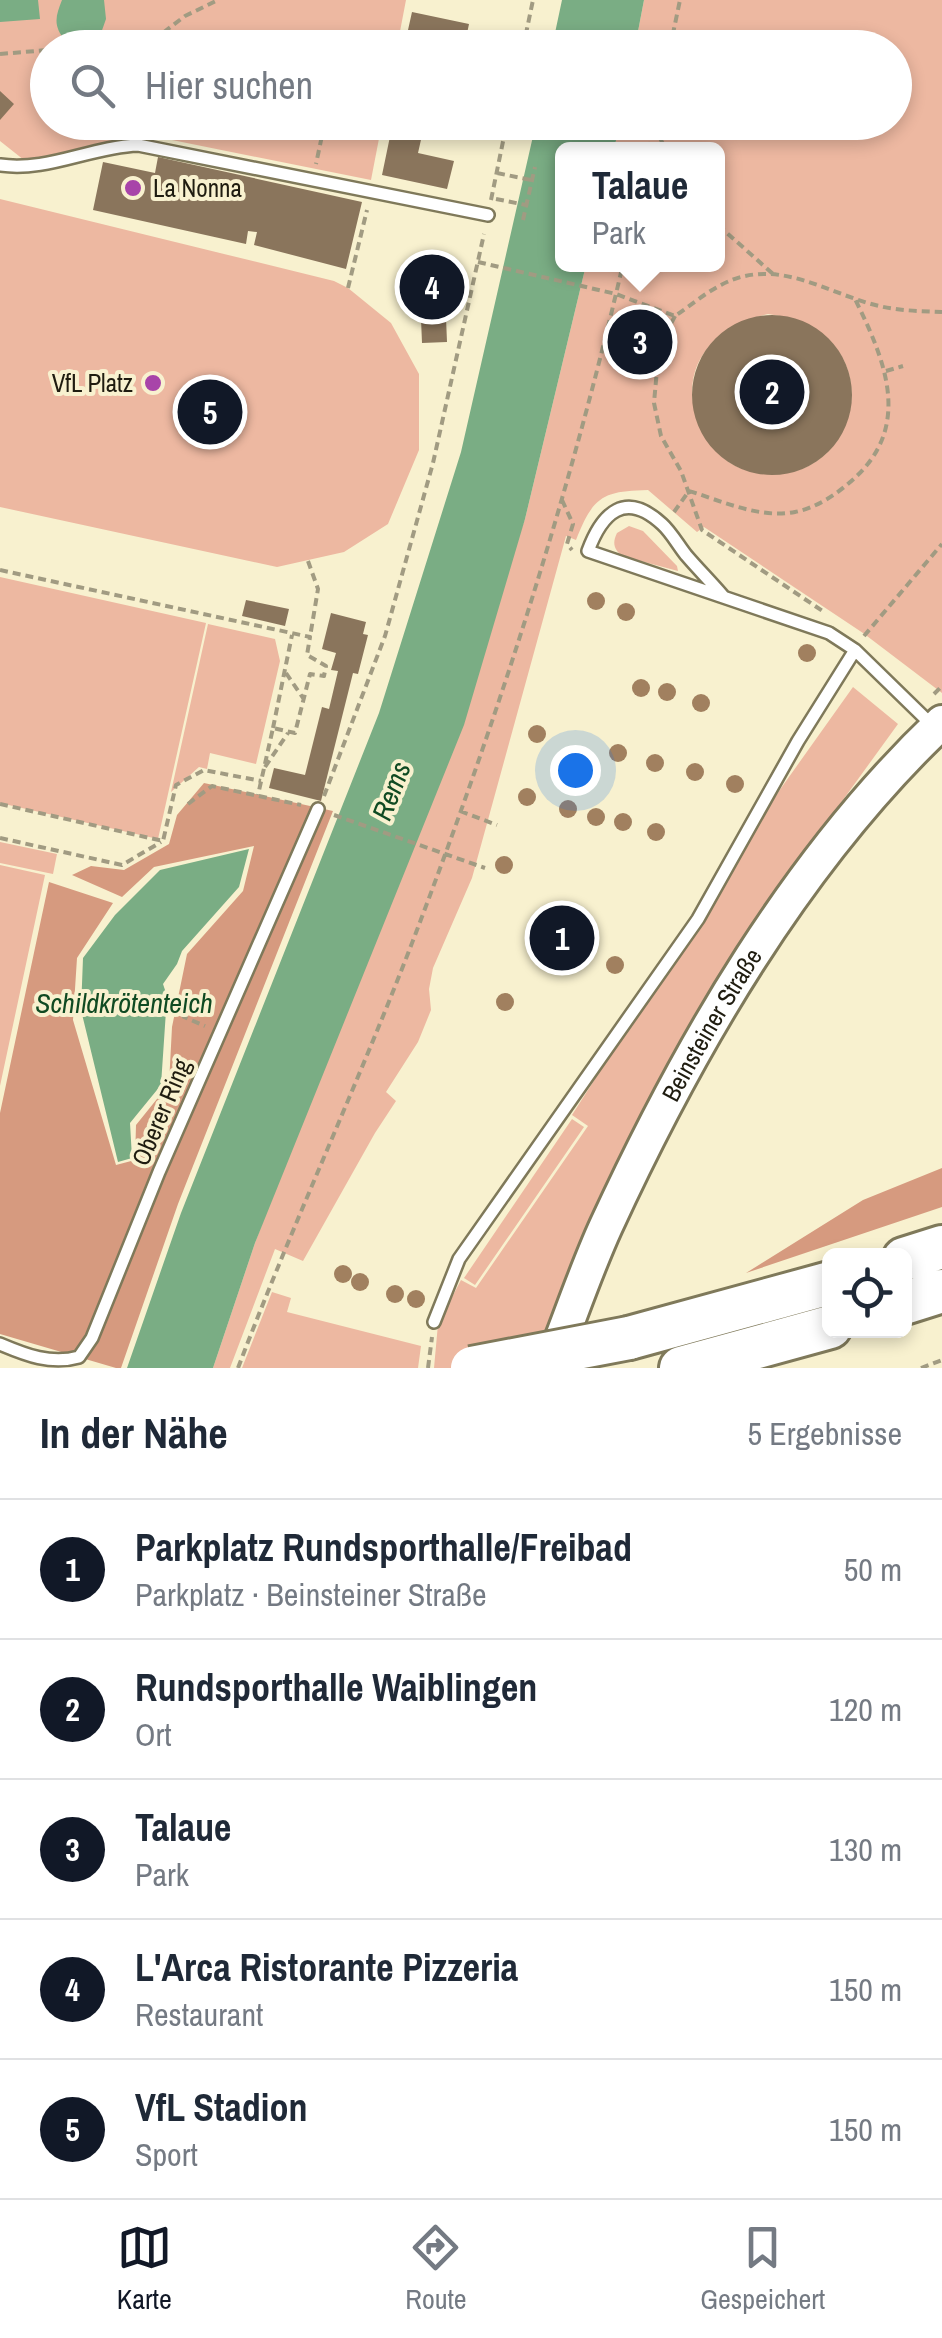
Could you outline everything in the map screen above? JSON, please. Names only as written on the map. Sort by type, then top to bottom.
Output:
[{"type":"highway","points":[[912,1256],[942,1247]]},
{"type":"highway","points":[[472,1368],[629,1338],[822,1284]]},
{"type":"highway","points":[[912,1300],[942,1291]]},
{"type":"highway","points":[[680,1368],[822,1328]]},
{"type":"street","name":"Beinsteiner Straße","points":[[550,1368],[606,1227],[719,1005],[855,811],[939,725]]},
{"type":"lane","points":[[0,165],[40,167],[85,153],[138,145],[488,215]]},
{"type":"lane","points":[[723,596],[664,526],[647,512],[624,506],[609,513],[597,528],[588,551],[829,634],[854,650],[939,725]]},
{"type":"lane","points":[[434,1322],[459,1259],[698,919],[854,650]]},
{"type":"lane","name":"Oberer Ring","points":[[0,1344],[26,1356],[63,1362],[79,1357],[92,1338],[318,810]]},
{"type":"path","points":[[167,30],[218,0]]},
{"type":"path","points":[[527,30],[533,0]]},
{"type":"path","points":[[674,30],[680,0]]},
{"type":"path","points":[[0,54],[30,52]]},
{"type":"path","points":[[314,170],[322,140]]},
{"type":"path","points":[[318,810],[385,636],[433,463],[504,140]]},
{"type":"path","points":[[523,220],[535,167]]},
{"type":"path","points":[[497,173],[532,180]]},
{"type":"path","points":[[348,288],[371,192]]},
{"type":"path","points":[[491,198],[526,206]]},
{"type":"path","points":[[725,230],[773,274]]},
{"type":"path","points":[[478,262],[616,294],[675,316]]},
{"type":"path","points":[[238,1368],[445,855],[562,500],[620,272]]},
{"type":"path","points":[[825,612],[702,530],[689,491],[661,436],[653,390],[660,347],[675,316],[722,284],[747,276],[773,274],[828,286],[882,308],[942,312]]},
{"type":"path","points":[[689,491],[740,507],[794,512],[837,493],[871,462],[880,445],[889,399],[886,371],[855,300]]},
{"type":"path","points":[[886,371],[903,366]]},
{"type":"path","points":[[664,526],[689,491]]},
{"type":"path","points":[[562,500],[572,524],[568,544],[576,555]]},
{"type":"path","points":[[851,628],[864,636],[942,544]]},
{"type":"path","points":[[273,728],[294,733],[310,674],[324,676],[326,666],[307,655],[318,590],[308,561]]},
{"type":"path","points":[[0,570],[310,638]]},
{"type":"path","points":[[258,795],[292,634]]},
{"type":"path","points":[[285,670],[303,698]]},
{"type":"path","points":[[262,771],[288,732]]},
{"type":"path","points":[[0,838],[122,865],[163,841],[176,786],[204,770],[261,781]]},
{"type":"path","points":[[188,804],[212,786],[258,795],[318,810],[485,868]]},
{"type":"path","points":[[0,804],[163,841]]},
{"type":"path","points":[[460,812],[497,825]]},
{"type":"path","points":[[174,1003],[184,1018],[220,1032]]},
{"type":"path","points":[[428,1368],[434,1322]]},
{"type":"path","points":[[921,1368],[942,1360]]},
{"type":"shaded area","points":[[0,0],[406,0],[400,30],[30,30],[30,140],[124,140],[63,152],[29,164],[0,141]]},
{"type":"shaded area","points":[[644,0],[942,0],[942,693],[863,633],[704,527],[697,532],[648,490],[620,492],[601,499],[588,514],[576,540],[566,536],[472,878],[433,968],[431,1010],[418,1042],[386,1092],[396,1101],[303,1261],[275,1249],[230,1368],[213,1368],[255,1243],[525,519],[584,272],[725,272],[725,142],[616,142],[912,140],[912,30],[638,30]],"holes":[[[768,314],[810,327],[837,350],[850,379],[850,410],[838,439],[816,461],[785,473],[746,470],[718,453],[707,439],[693,403],[692,384],[705,352],[731,328]]]},
{"type":"shaded area","points":[[172,140],[379,140],[371,180]]},
{"type":"shaded area","points":[[0,199],[334,281],[391,323],[419,374],[419,450],[388,524],[344,552],[277,567],[0,507]]},
{"type":"shaded area","points":[[629,526],[643,531],[678,571],[622,556],[615,540],[617,533]]},
{"type":"shaded area","points":[[0,577],[206,623],[158,839],[0,803]]},
{"type":"shaded area","points":[[208,624],[275,639],[280,661],[256,764],[210,753],[207,769],[199,767],[171,792]]},
{"type":"shaded area","points":[[853,687],[898,724],[737,946],[678,1048],[534,1368],[434,1368],[438,1324],[461,1280],[476,1288],[588,1126],[572,1115],[779,791]]},
{"type":"shaded area","points":[[204,783],[333,811],[178,1204],[121,1368],[116,1368],[0,1334],[0,1113],[49,882],[113,903],[77,958],[73,1020],[116,1165],[135,1160],[136,1125],[169,1084],[172,1027],[187,954],[243,891],[254,846],[154,867],[122,897],[72,875],[91,866],[124,870],[169,844],[177,815]]},
{"type":"shaded area","points":[[0,842],[57,854],[53,874],[0,863]]},
{"type":"shaded area","points":[[0,865],[45,875],[0,1086]]},
{"type":"shaded area","points":[[572,1119],[584,1127],[475,1285],[464,1278]]},
{"type":"shaded area","points":[[942,1168],[942,1207],[746,1273],[863,1200]]},
{"type":"shaded area","points":[[272,1292],[291,1298],[287,1312],[421,1346],[418,1368],[242,1368]]},
{"type":"water","points":[[0,0],[38,0],[40,19],[0,22]]},
{"type":"water","points":[[62,0],[104,0],[106,19],[102,30],[59,30]]},
{"type":"water","points":[[562,0],[644,0],[638,30],[556,30]]},
{"type":"water","name":"Rems","points":[[532,140],[616,140],[555,142],[555,272],[584,272],[525,519],[464,725],[255,1243],[213,1368],[127,1368],[181,1213],[379,713],[461,452]]},
{"type":"water","name":"Schildkrötenteich","points":[[249,849],[239,887],[182,951],[163,984],[167,996],[161,1085],[130,1123],[132,1158],[118,1162],[81,1010],[83,958],[115,915],[160,870]]},
{"type":"building","points":[[412,12],[469,24],[468,30],[408,30]]},
{"type":"building","points":[[0,91],[14,104],[0,120]]},
{"type":"building","points":[[389,140],[421,140],[418,153],[454,161],[447,189],[382,175]]},
{"type":"building","points":[[158,157],[362,202],[346,269],[254,245],[257,232],[248,231],[246,244],[93,210],[103,162],[155,173]]},
{"type":"building","points":[[444,269],[447,342],[422,343],[419,270]]},
{"type":"building","points":[[772,315],[803,321],[828,339],[846,364],[852,395],[846,426],[828,451],[803,469],[772,475],[741,469],[716,451],[698,426],[692,395],[698,364],[716,339],[741,321]]},
{"type":"building","points":[[246,600],[289,609],[285,626],[242,616]]},
{"type":"building","points":[[331,613],[366,622],[363,634],[368,635],[358,674],[353,673],[321,801],[269,788],[274,768],[305,775],[322,707],[329,709],[338,671],[331,670],[336,653],[322,649]]},
{"type":"place","name":"La Nonna","points":[[133,188]]},
{"type":"place","name":"L'Arca Ristorante Pizzeria","points":[[432,287]]},
{"type":"place","name":"Talaue","points":[[640,342]]},
{"type":"place","name":"VfL Platz","points":[[153,383]]},
{"type":"place","name":"Rundsporthalle Waiblingen","points":[[772,392]]},
{"type":"place","name":"VfL Stadion","points":[[210,412]]},
{"type":"place","name":"Parkplatz Rundsporthalle/Freibad","points":[[562,938]]}]
